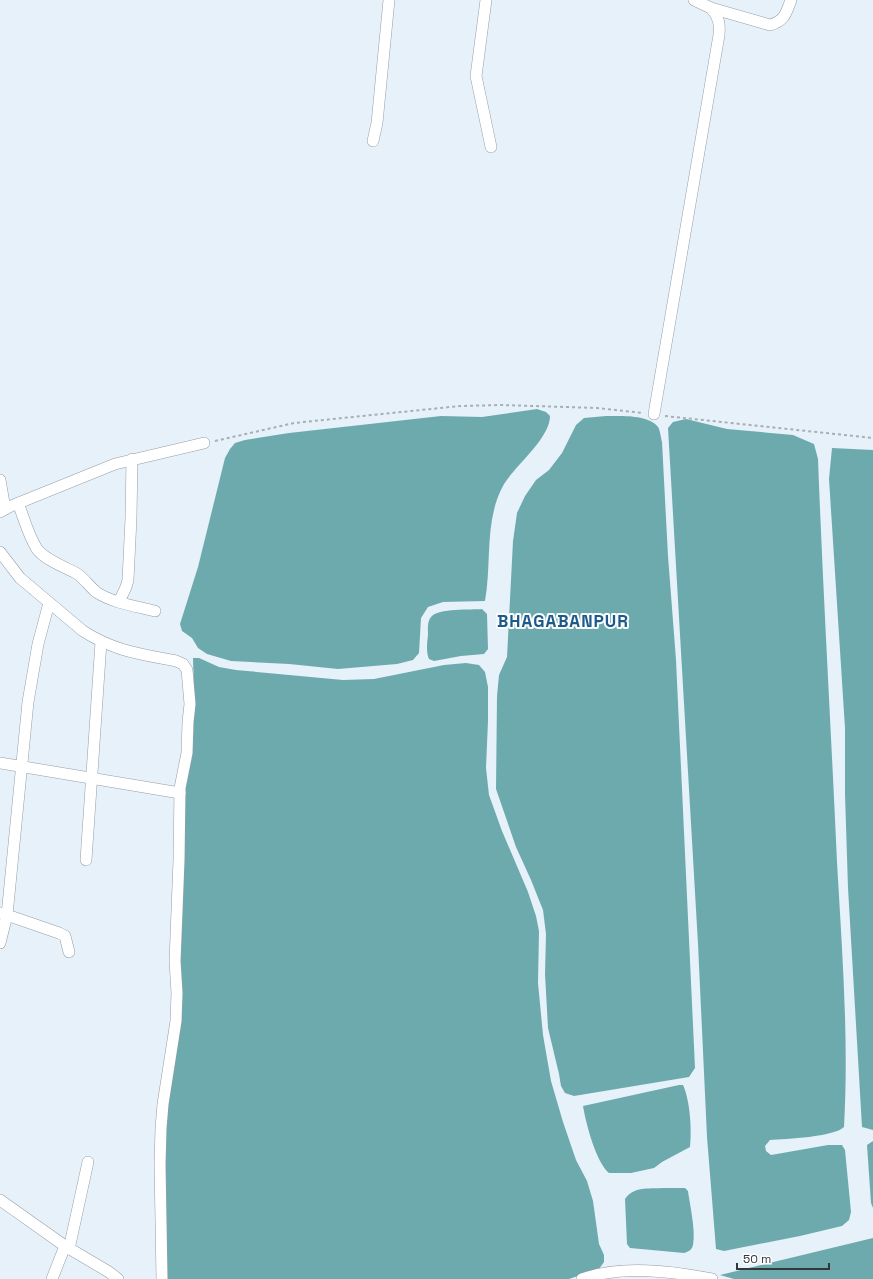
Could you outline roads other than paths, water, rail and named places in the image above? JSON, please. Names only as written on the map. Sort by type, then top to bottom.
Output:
[{"type":"street","points":[[373,142],[377,123],[389,0]]},
{"type":"street","points":[[486,0],[476,76],[491,147]]},
{"type":"street","points":[[694,0],[711,8],[770,25],[779,23],[791,0]]},
{"type":"street","points":[[654,414],[720,25],[717,15],[711,8]]},
{"type":"street","points":[[0,480],[3,510],[115,464],[204,443]]},
{"type":"street","points":[[119,602],[128,580],[132,459]]},
{"type":"street","points":[[18,503],[38,550],[43,555],[78,574],[96,591],[119,602],[155,611]]},
{"type":"street","points":[[0,552],[20,578],[83,631],[101,642],[128,652],[176,661],[183,664],[188,670],[190,704],[187,752],[180,793],[175,961],[177,993],[176,1014],[160,1128],[162,1279]]},
{"type":"street","points":[[0,944],[22,767],[28,702],[38,644],[49,603]]},
{"type":"street","points":[[86,860],[101,642]]},
{"type":"street","points":[[0,763],[180,793]]},
{"type":"street","points":[[4,914],[60,933],[64,936],[68,952]]},
{"type":"street","points":[[52,1279],[67,1248],[88,1162]]},
{"type":"street","points":[[0,1200],[67,1248],[109,1272],[118,1279]]},
{"type":"street","points":[[582,1279],[611,1272],[632,1271],[668,1273],[712,1279]]},
{"type":"water","points":[[537,409],[546,412],[550,416],[548,425],[538,443],[503,486],[493,513],[485,601],[443,602],[428,607],[421,618],[419,653],[413,660],[397,664],[338,669],[289,664],[231,661],[207,654],[198,648],[192,638],[182,631],[180,624],[198,567],[225,458],[235,443],[289,433],[441,416],[482,417]]},
{"type":"water","points":[[626,416],[648,420],[658,427],[662,442],[668,556],[676,660],[695,1068],[689,1077],[574,1096],[565,1093],[561,1086],[548,1028],[545,974],[546,934],[543,910],[516,847],[496,789],[497,696],[499,675],[507,657],[513,541],[517,513],[525,496],[536,480],[549,470],[562,453],[576,425],[584,418]]},
{"type":"water","points":[[686,419],[727,429],[793,435],[814,444],[818,459],[844,994],[846,1061],[844,1127],[830,1133],[820,1135],[770,1140],[765,1146],[766,1151],[771,1155],[828,1145],[842,1145],[845,1150],[851,1212],[849,1220],[842,1226],[724,1251],[716,1249],[707,1137],[698,944],[668,428],[673,422]]},
{"type":"water","points":[[832,448],[873,450],[873,1130],[862,1127],[848,888],[845,794],[845,728],[829,479]]},
{"type":"water","points":[[482,609],[487,614],[488,649],[484,654],[461,656],[434,661],[429,659],[427,653],[428,623],[431,617],[441,612]]},
{"type":"water","points":[[193,658],[199,658],[219,667],[236,670],[343,680],[374,679],[444,665],[466,663],[479,665],[485,672],[488,687],[486,768],[489,795],[502,831],[528,892],[536,916],[539,931],[538,983],[543,1035],[551,1081],[576,1160],[587,1181],[593,1201],[599,1244],[604,1255],[604,1262],[599,1269],[569,1279],[167,1279],[164,1141],[179,954],[183,793],[194,692]]},
{"type":"water","points":[[683,1085],[689,1107],[691,1124],[690,1147],[654,1168],[631,1173],[609,1173],[604,1168],[596,1152],[586,1123],[583,1106]]},
{"type":"water","points":[[873,1141],[873,1208],[871,1203],[867,1145]]},
{"type":"water","points":[[647,1188],[685,1188],[688,1191],[693,1226],[694,1239],[692,1248],[684,1253],[630,1248],[627,1244],[625,1199],[637,1190]]},
{"type":"water","points":[[873,1238],[873,1279],[734,1279],[720,1275]]},
{"type":"district","name":"BHAGABANPUR","points":[[563,621]]}]
